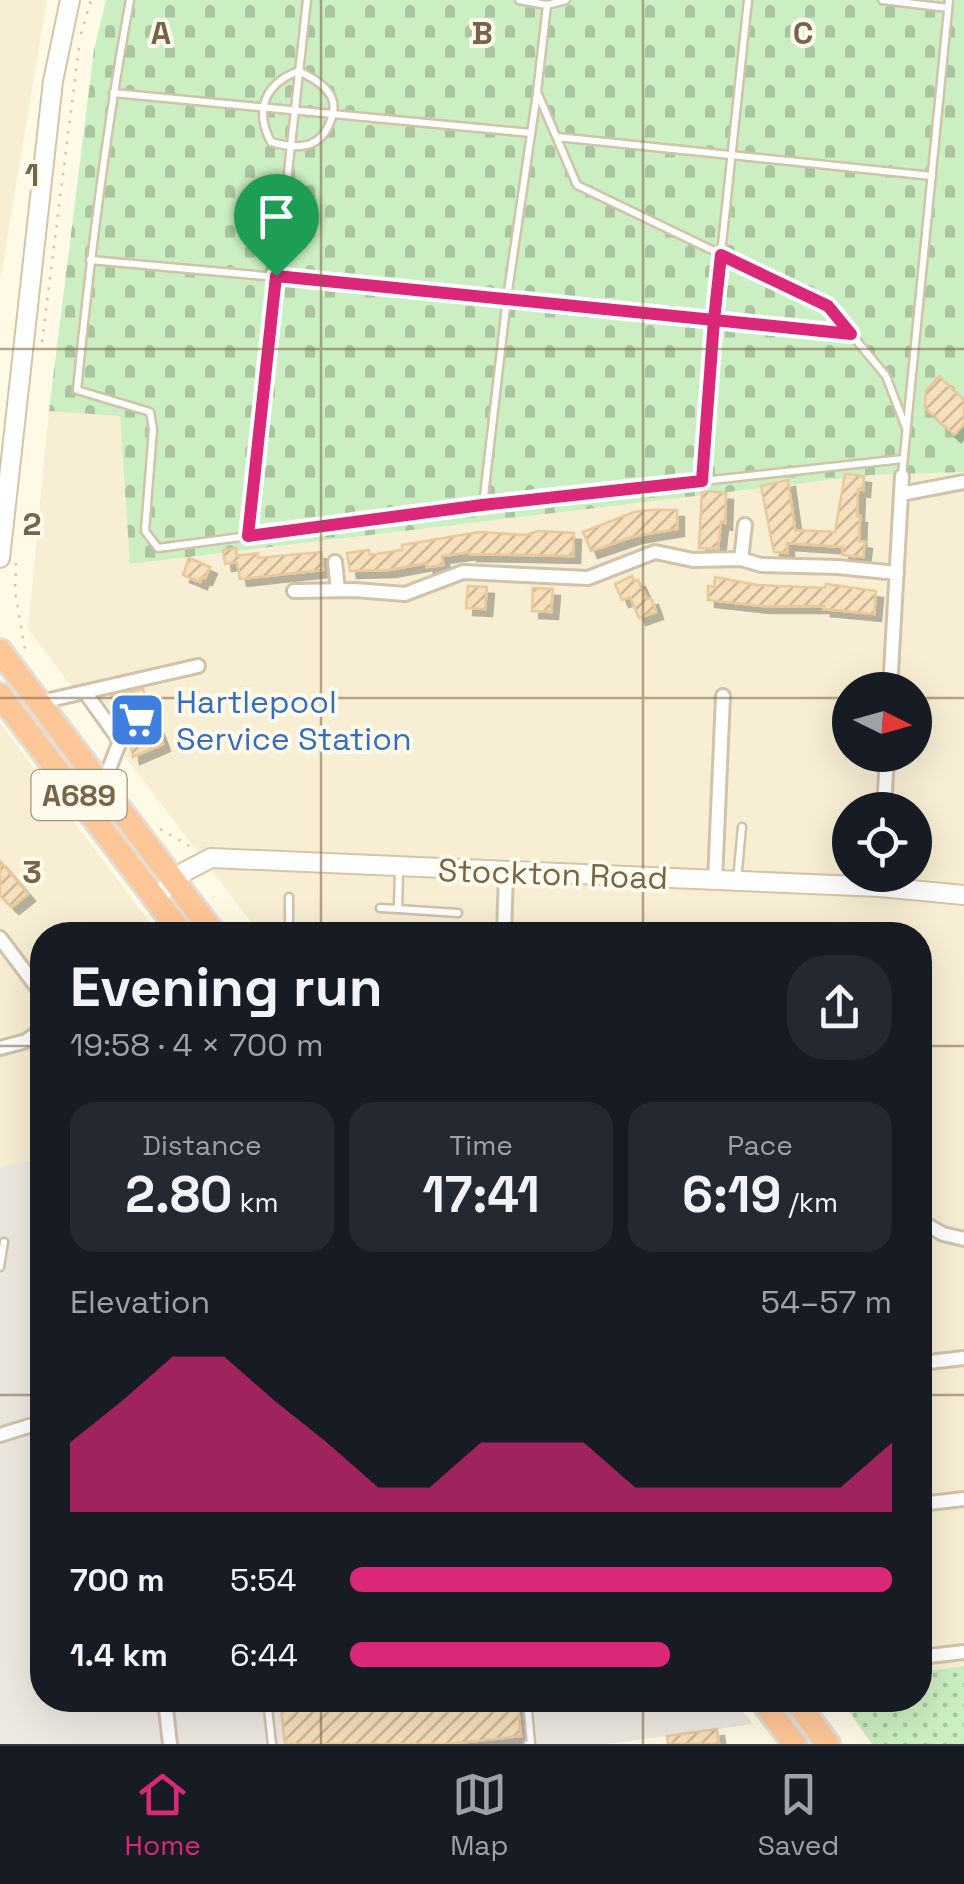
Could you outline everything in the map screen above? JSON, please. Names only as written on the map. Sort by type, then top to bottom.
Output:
[{"type":"highway","name":"A689","points":[[0,651],[206,922]]},
{"type":"highway","name":"A689","points":[[1,698],[174,922]]},
{"type":"highway","points":[[770,1712],[795,1744]]},
{"type":"highway","points":[[803,1712],[828,1744]]},
{"type":"street","points":[[8,554],[53,82],[70,0]]},
{"type":"street","points":[[891,672],[902,476]]},
{"type":"street","points":[[901,494],[964,482]]},
{"type":"street","points":[[741,559],[745,525]]},
{"type":"street","points":[[294,590],[404,594],[463,572],[588,578],[655,552],[706,561],[741,559],[761,565],[896,573]]},
{"type":"street","points":[[334,562],[338,590]]},
{"type":"street","points":[[36,695],[85,692],[198,666]]},
{"type":"street","points":[[85,692],[120,740],[103,784]]},
{"type":"street","points":[[715,881],[723,696]]},
{"type":"street","name":"Stockton Road","points":[[156,898],[197,863],[211,858],[737,882],[832,881]]},
{"type":"street","points":[[504,922],[506,873]]},
{"type":"street","name":"Stockton Road","points":[[932,890],[964,896]]},
{"type":"street","points":[[0,938],[30,978]]},
{"type":"street","points":[[0,1048],[30,1038]]},
{"type":"street","points":[[932,1228],[964,1240]]},
{"type":"street","points":[[932,1362],[964,1358]]},
{"type":"street","points":[[0,1435],[30,1426]]},
{"type":"street","points":[[932,1503],[964,1499]]},
{"type":"street","points":[[932,1655],[964,1652]]},
{"type":"street","points":[[166,1712],[170,1744]]},
{"type":"lane","points":[[130,0],[90,260],[77,390],[150,412],[153,429],[145,531],[158,548],[482,505],[903,459]]},
{"type":"lane","points":[[248,536],[307,0]]},
{"type":"lane","points":[[519,0],[547,5],[566,0]]},
{"type":"lane","points":[[702,481],[714,320],[748,0]]},
{"type":"lane","points":[[882,0],[949,4],[902,476]]},
{"type":"lane","points":[[482,505],[547,5]]},
{"type":"lane","points":[[299,71],[319,82],[334,100],[334,114],[324,137],[308,147],[290,148],[271,142],[261,107],[271,87],[282,77],[299,71]]},
{"type":"lane","points":[[537,92],[577,185],[828,306],[886,376],[906,428]]},
{"type":"lane","points":[[113,93],[531,132]]},
{"type":"lane","points":[[557,138],[932,176]]},
{"type":"lane","points":[[90,260],[851,334]]},
{"type":"lane","points":[[737,882],[742,827]]},
{"type":"lane","points":[[398,909],[399,867]]},
{"type":"lane","points":[[289,897],[289,922]]},
{"type":"lane","points":[[380,908],[458,913]]},
{"type":"lane","points":[[0,1266],[4,1242]]},
{"type":"lane","points":[[268,1712],[272,1744]]},
{"type":"lane","points":[[528,1712],[528,1744]]},
{"type":"path","points":[[41,354],[80,41],[91,0]]},
{"type":"path","points":[[8,554],[26,658]]},
{"type":"shaded area","points":[[0,0],[47,0],[0,282]]},
{"type":"shaded area","points":[[49,411],[120,415],[131,564],[870,475],[964,472],[964,1744],[932,1712],[932,922],[251,922],[28,629]]},
{"type":"shaded area","points":[[0,723],[149,922],[30,922],[30,1160],[0,1168]]},
{"type":"shaded area","points":[[30,1160],[30,1712],[744,1712],[753,1724],[608,1744],[0,1744],[0,1168]]},
{"type":"green space","points":[[106,0],[964,0],[964,472],[870,475],[130,564],[120,416],[49,411],[94,50]]},
{"type":"green space","points":[[964,1666],[964,1744],[872,1744],[849,1712],[932,1712],[932,1670]]},
{"type":"building","points":[[939,376],[964,400],[964,424],[954,435],[925,408],[926,391]]},
{"type":"building","points":[[845,474],[864,476],[863,490],[858,489],[857,516],[859,541],[865,542],[863,557],[842,555],[843,547],[787,543],[787,553],[774,552],[761,486],[788,480],[795,530],[835,532]]},
{"type":"building","points":[[702,491],[726,493],[725,523],[721,522],[718,549],[699,548]]},
{"type":"building","points":[[677,510],[677,529],[635,536],[591,551],[583,532],[634,512]]},
{"type":"building","points":[[538,531],[574,533],[573,556],[470,552],[442,556],[443,565],[427,567],[426,563],[389,570],[350,571],[347,553],[369,550],[370,555],[402,550],[402,545],[479,532],[526,535]]},
{"type":"building","points":[[236,548],[237,556],[258,553],[258,558],[321,552],[323,570],[240,579],[237,562],[225,564],[223,550]]},
{"type":"building","points":[[189,558],[210,567],[200,582],[183,575]]},
{"type":"building","points":[[632,576],[647,599],[651,598],[656,612],[639,618],[630,597],[622,600],[615,584]]},
{"type":"building","points":[[715,577],[757,585],[825,588],[826,584],[876,591],[874,614],[824,606],[763,606],[708,600],[708,586],[714,587]]},
{"type":"building","points":[[468,586],[487,587],[485,609],[466,608]]},
{"type":"building","points":[[533,588],[553,589],[551,612],[532,611]]},
{"type":"building","name":"Hartlepool Service Station","points":[[143,689],[163,744],[133,757],[130,739],[111,696]]},
{"type":"building","points":[[0,861],[28,894],[12,907],[0,896]]},
{"type":"building","points":[[281,1712],[518,1712],[521,1736],[448,1744],[285,1744]]},
{"type":"building","points":[[717,1729],[719,1744],[668,1744],[667,1736]]},
{"type":"place","name":"Hartlepool Service Station","points":[[137,720]]},
{"type":"route","points":[[276,276],[248,536],[702,481],[714,320],[851,334],[828,306],[721,255],[714,320],[276,276]]}]
